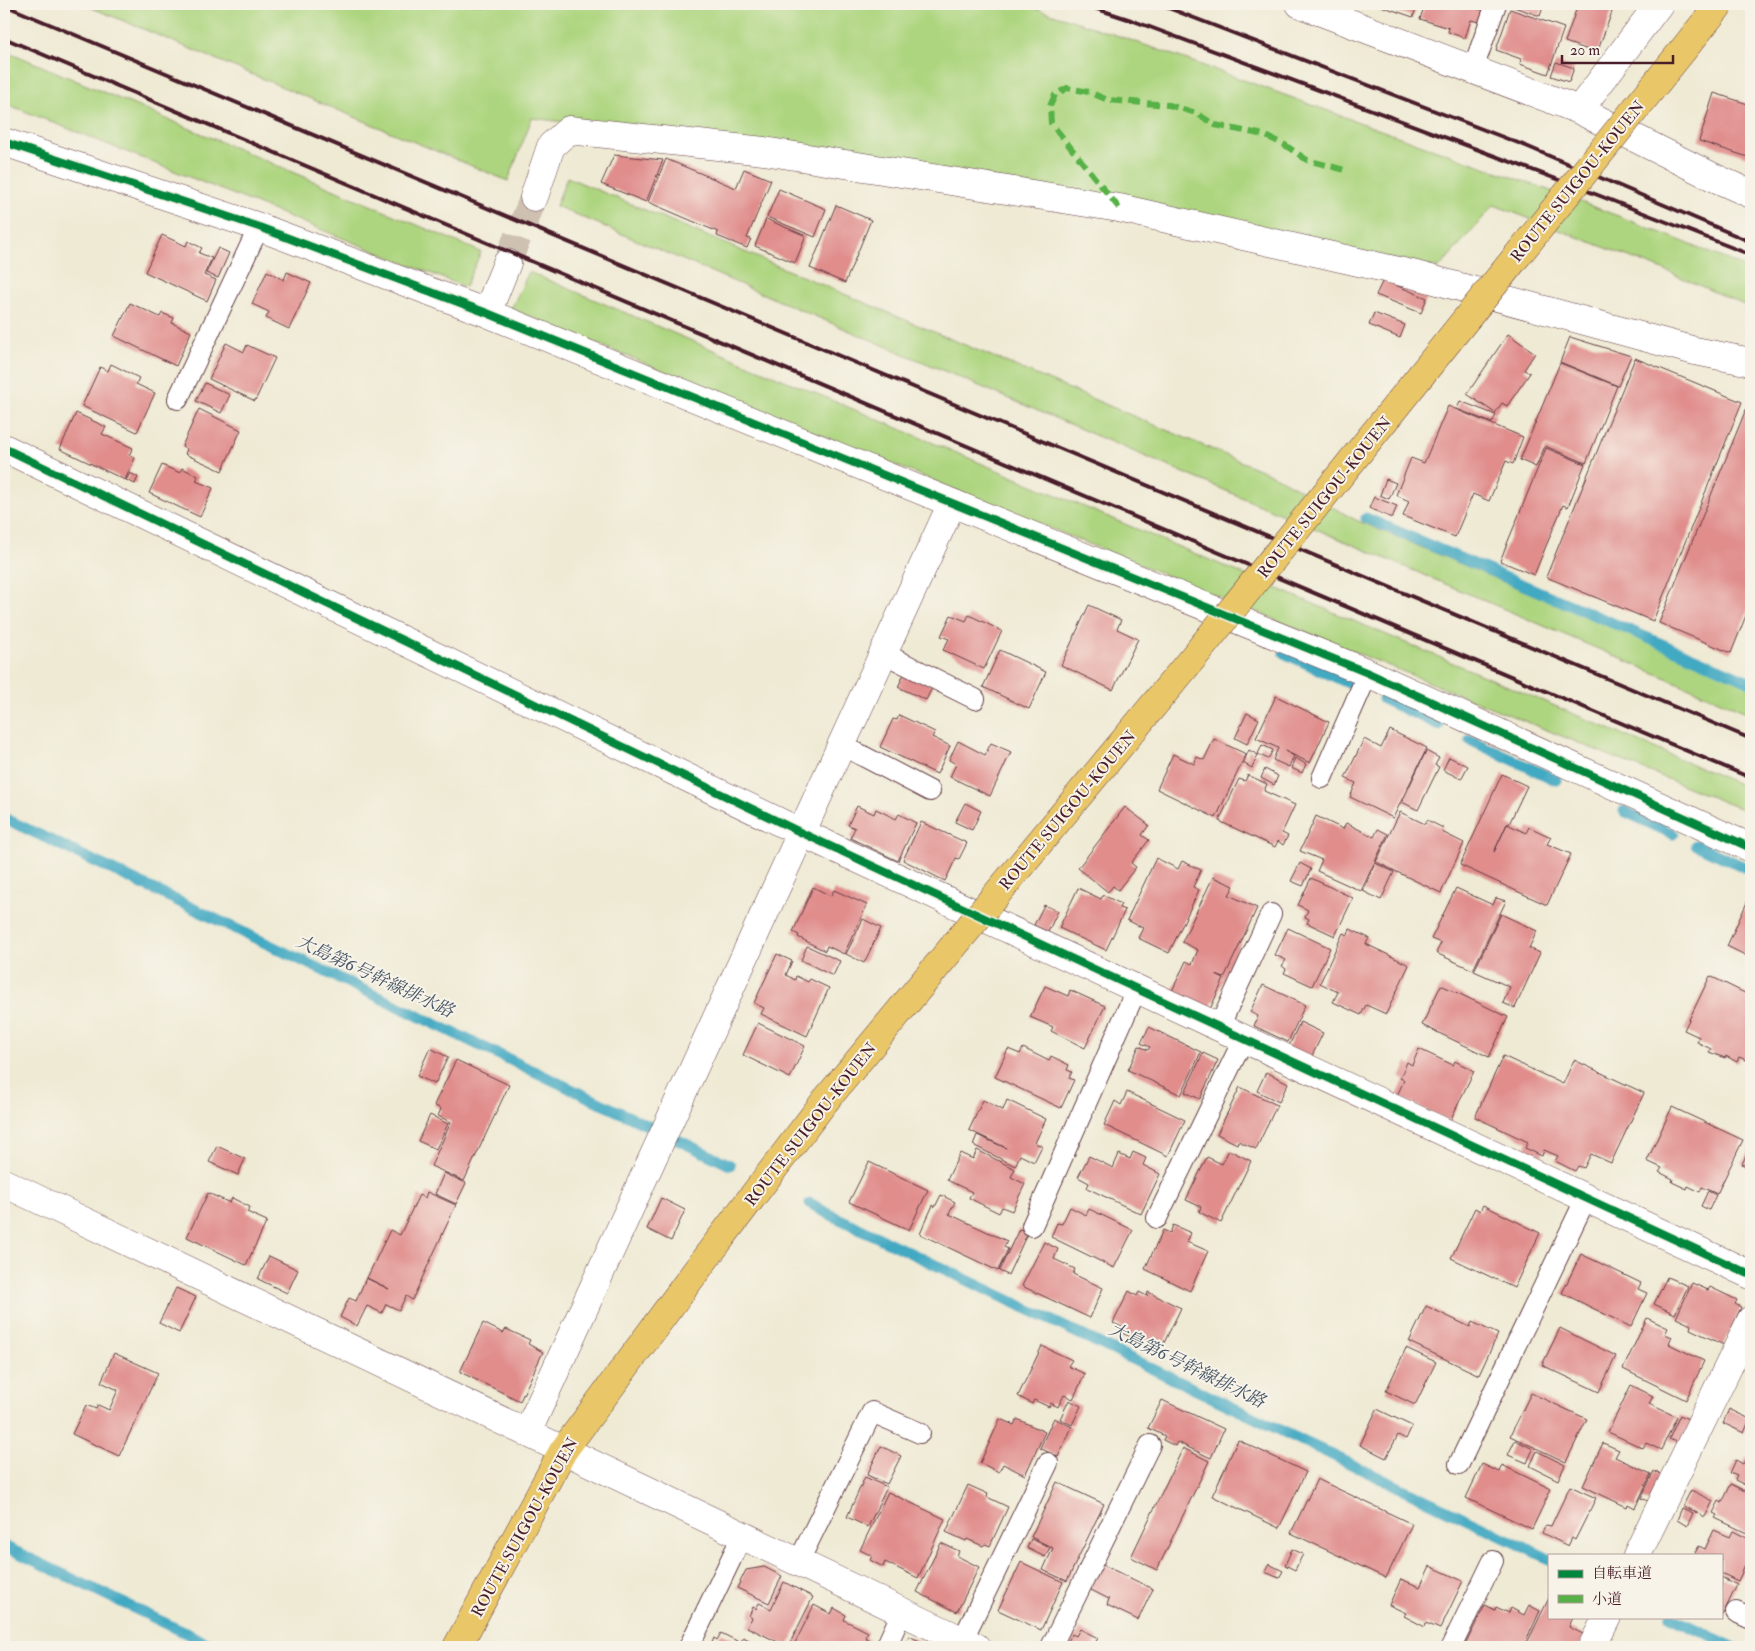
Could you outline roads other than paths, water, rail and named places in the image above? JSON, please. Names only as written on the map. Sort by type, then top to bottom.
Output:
[{"type":"main road","name":"ROUTE SUIGOU-KOUEN","points":[[457,1647],[564,1451],[705,1259],[825,1101],[1201,648],[1720,4]]},
{"type":"street","points":[[1300,4],[1579,110],[1712,178],[1751,194]]},
{"type":"street","points":[[1579,110],[1659,4]]},
{"type":"street","points":[[534,197],[551,146],[569,130],[764,151],[1119,208],[1416,275],[1695,351],[1751,362]]},
{"type":"street","points":[[4,142],[259,227],[487,313],[1368,673],[1751,848]]},
{"type":"street","points":[[487,313],[507,263]]},
{"type":"street","points":[[4,448],[800,832],[1751,1275]]},
{"type":"street","points":[[527,1433],[840,744],[952,503]]},
{"type":"street","points":[[4,1183],[969,1644]]},
{"type":"street","points":[[1637,1554],[1751,1320]]},
{"type":"street","points":[[1592,1647],[1606,1618]]},
{"type":"lane","points":[[1473,69],[1496,4]]},
{"type":"lane","points":[[178,399],[259,227]]},
{"type":"lane","points":[[883,653],[975,699]]},
{"type":"lane","points":[[1322,778],[1368,673]]},
{"type":"lane","points":[[840,744],[930,791]]},
{"type":"lane","points":[[1219,1027],[1271,914]]},
{"type":"lane","points":[[1032,1226],[1138,988]]},
{"type":"lane","points":[[1157,1218],[1244,1038]]},
{"type":"lane","points":[[1459,1464],[1586,1198]]},
{"type":"lane","points":[[798,1562],[872,1412],[920,1433]]},
{"type":"lane","points":[[1051,1647],[1150,1445]]},
{"type":"lane","points":[[969,1644],[1048,1462]]},
{"type":"lane","points":[[689,1647],[742,1536]]},
{"type":"lane","points":[[1451,1647],[1493,1561]]},
{"type":"lane","points":[[886,1647],[902,1612]]},
{"type":"waterway","points":[[1366,518],[1751,682]]},
{"type":"waterway","points":[[1284,653],[1348,683]]},
{"type":"waterway","points":[[1383,699],[1439,725]]},
{"type":"waterway","points":[[1470,740],[1556,780]]},
{"type":"waterway","points":[[1624,811],[1673,834]]},
{"type":"waterway","name":"大島第6号幹線排水路","points":[[4,818],[730,1165]]},
{"type":"waterway","points":[[1696,845],[1751,870]]},
{"type":"waterway","name":"大島第6号幹線排水路","points":[[810,1203],[823,1211],[1548,1559]]},
{"type":"waterway","points":[[4,1546],[215,1647]]},
{"type":"waterway","name":"大島第6号幹線排水路","points":[[1672,1618],[1733,1647]]},
{"type":"tunnel","points":[[507,263],[534,197]]},
{"type":"railway","points":[[1082,4],[1131,20],[1567,183],[1751,255]]},
{"type":"railway","points":[[1158,4],[1526,146],[1751,242]]},
{"type":"railway","points":[[4,5],[1751,739]]},
{"type":"railway","points":[[4,38],[1751,778]]}]
